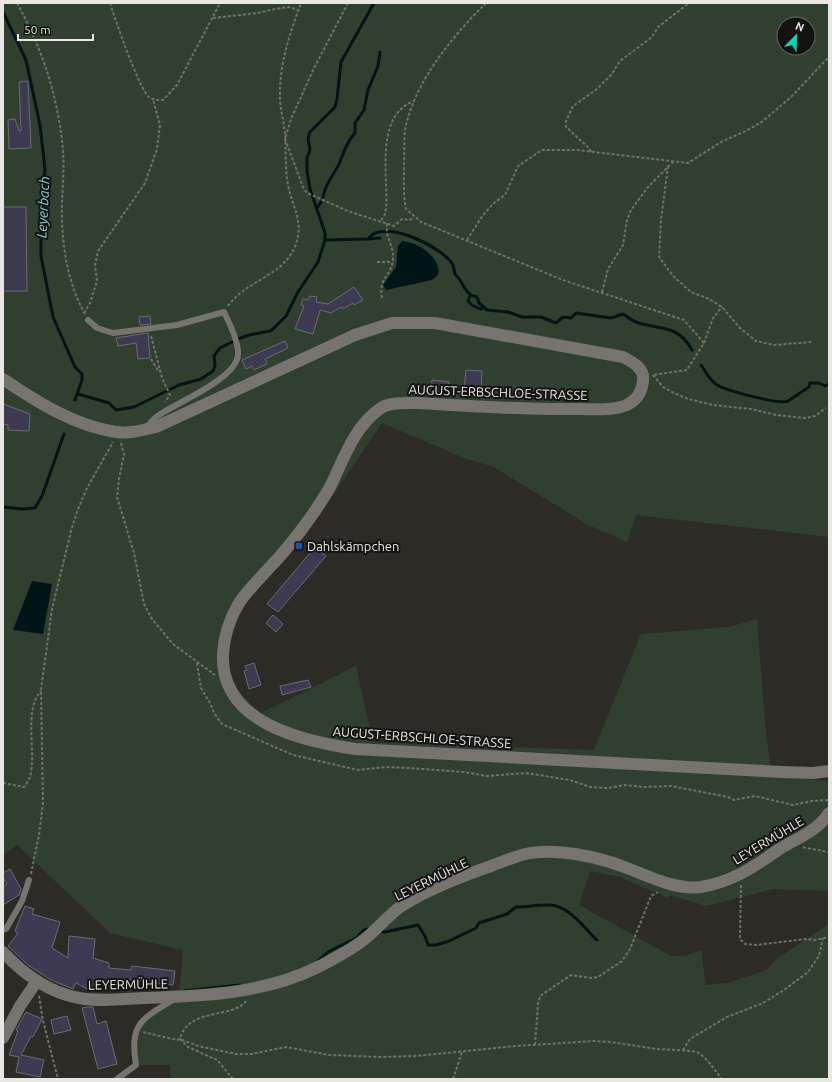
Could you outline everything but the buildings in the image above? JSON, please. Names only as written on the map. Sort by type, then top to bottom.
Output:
[{"type":"main road","points":[[3,379],[36,401],[65,415],[100,428],[117,432],[144,430],[156,427],[209,404],[355,335],[392,323],[435,323],[623,357],[636,363],[648,375]]},
{"type":"main road","name":"AUGUST-ERBSCHLOE-STRASSE","points":[[648,375],[638,397],[627,404],[612,408],[530,409],[417,402],[400,403],[382,407],[359,430],[328,490],[306,524],[239,604],[230,622],[224,645],[224,672],[226,682],[245,708],[256,717],[278,730],[306,740],[354,749],[774,772],[814,773],[829,771]]},
{"type":"main road","name":"LEYERMÜHLE","points":[[3,952],[37,981],[79,998],[97,1000],[178,997],[247,990],[294,978],[314,969],[357,945],[391,915],[413,901],[452,881],[522,855],[550,850],[568,853],[624,867],[668,884],[684,888],[702,887],[751,870],[791,842],[818,826],[829,813]]},
{"type":"main road","points":[[3,1038],[20,1006],[37,981]]},
{"type":"lane","points":[[88,320],[97,328],[114,333],[177,325],[224,312],[239,353],[238,359],[222,378],[158,415],[144,430]]},
{"type":"lane","points":[[3,930],[6,929],[15,916],[29,880]]},
{"type":"lane","points":[[117,1079],[136,1065],[133,1038],[141,1023],[148,1015],[178,997]]},
{"type":"path","points":[[17,3],[42,52],[54,95],[63,150],[62,219],[65,252],[74,289],[88,320]]},
{"type":"path","points":[[110,3],[145,93],[153,99],[163,100],[177,85],[220,3]]},
{"type":"path","points":[[224,312],[231,300],[261,278],[276,271],[287,260],[296,245],[298,218],[288,186],[280,96],[283,62],[301,3]]},
{"type":"path","points":[[348,3],[314,68],[291,118],[285,139],[303,187],[309,194],[348,211],[394,226],[402,219],[410,220],[414,218]]},
{"type":"path","points":[[486,3],[471,18],[433,65],[414,101],[407,122],[403,185],[406,209],[414,218],[421,222],[563,280],[684,320],[704,343]]},
{"type":"path","points":[[591,152],[590,149],[566,127],[566,122],[574,106],[598,89],[611,75],[620,60],[652,37],[658,27],[689,3]]},
{"type":"path","points":[[212,18],[258,13],[275,9],[289,8],[298,10]]},
{"type":"path","points":[[467,240],[483,215],[494,203],[505,195],[518,166],[542,150],[591,152],[688,163],[721,142],[746,131],[763,121],[791,97],[829,57]]},
{"type":"path","points":[[84,313],[90,304],[97,281],[95,265],[98,251],[145,184],[157,149],[160,125],[153,99]]},
{"type":"path","points":[[378,221],[382,220],[385,216],[385,170],[388,138],[392,119],[399,111],[414,101]]},
{"type":"path","points":[[602,292],[608,269],[623,245],[627,220],[631,210],[648,187],[673,162]]},
{"type":"path","points":[[668,166],[661,220],[659,257],[673,276],[691,292],[709,299],[722,307],[740,328],[756,341],[774,345],[812,342]]},
{"type":"path","points":[[382,298],[381,285],[389,272],[392,262],[393,248],[386,234],[387,223]]},
{"type":"path","points":[[377,262],[392,262]]},
{"type":"path","points":[[648,375],[687,370],[704,343],[713,318],[722,307]]},
{"type":"path","points":[[150,328],[160,373],[165,387],[170,395]]},
{"type":"path","points":[[151,360],[160,373]]},
{"type":"path","points":[[648,375],[663,387],[676,394],[712,404],[751,409],[776,415],[806,418],[815,416],[826,408]]},
{"type":"path","points":[[117,432],[124,454],[119,478],[118,498],[134,553],[144,604],[152,619],[173,644],[216,675],[224,672]]},
{"type":"path","points":[[29,880],[39,835],[43,803],[41,690],[52,609],[71,531],[86,490],[111,445]]},
{"type":"path","points":[[3,784],[24,787],[30,777],[32,708],[36,696],[41,690]]},
{"type":"path","points":[[791,842],[795,845],[809,849],[818,848],[829,853]]},
{"type":"path","points":[[741,878],[740,939],[745,944],[756,945],[829,937]]},
{"type":"path","points":[[535,1045],[540,996],[571,975],[590,978],[598,977],[622,961],[630,949],[651,896],[668,884]]},
{"type":"path","points":[[683,1050],[690,1039],[727,1016],[763,1003],[784,990],[808,972],[819,956],[823,938]]},
{"type":"path","points":[[37,981],[43,1022],[58,1079]]},
{"type":"path","points":[[180,1039],[186,1028],[197,1020],[209,1014],[240,1007],[246,1002],[248,996],[247,990]]},
{"type":"path","points":[[138,1031],[177,1040],[180,1039],[198,1046],[236,1054],[251,1054],[286,1046],[329,1055],[353,1057],[415,1056],[594,1041],[657,1049],[692,1051],[702,1055],[722,1079]]},
{"type":"path","points":[[180,1039],[188,1047],[217,1060],[233,1079]]},
{"type":"path","points":[[453,1079],[462,1052]]},
{"type":"green space","points":[[3,3],[829,3],[829,537],[636,515],[627,542],[586,524],[494,467],[464,458],[382,423],[305,535],[249,599],[234,628],[229,657],[235,684],[246,699],[261,713],[356,666],[373,742],[594,750],[641,634],[729,627],[757,619],[766,734],[772,776],[829,781],[829,891],[773,889],[706,906],[670,895],[668,898],[620,877],[590,871],[579,905],[671,956],[685,956],[701,950],[706,985],[728,983],[767,970],[775,960],[829,924],[829,1079],[170,1079],[170,1065],[136,1065],[133,1042],[141,1023],[179,993],[183,950],[110,933],[17,845],[3,855]]},
{"type":"shaded area","points":[[402,241],[414,244],[426,250],[435,260],[439,272],[432,280],[386,290],[383,285],[396,267],[398,246]]},
{"type":"shaded area","points":[[32,581],[52,584],[43,634],[13,630]]},
{"type":"waterway","points":[[78,394],[109,403],[116,410],[134,407],[179,385],[201,379],[213,371],[215,366],[214,356],[220,348],[249,335],[270,331],[286,316],[298,292],[318,262],[325,240],[325,233],[310,189],[307,171],[307,158],[310,150],[308,138],[310,132],[335,107],[341,62],[374,3]]},
{"type":"waterway","name":"Leyerbach","points":[[3,12],[26,60],[40,125],[45,169],[41,215],[41,256],[53,317],[75,367],[82,374],[82,380],[75,400]]},
{"type":"waterway","points":[[323,198],[327,184],[339,164],[347,144],[355,133],[355,123],[364,110],[368,90],[378,66],[380,52]]},
{"type":"waterway","points":[[317,208],[321,202]]},
{"type":"waterway","points":[[325,240],[368,239],[375,233],[386,231],[412,237],[437,250],[447,258],[453,265],[455,274],[469,294],[477,297],[479,303],[487,310],[508,312],[522,317],[541,317],[556,323],[563,317],[571,318],[576,313],[611,318],[623,314],[633,321],[675,332],[687,342],[692,350]]},
{"type":"waterway","points":[[368,239],[380,238]]},
{"type":"waterway","points":[[470,296],[468,301],[472,305],[480,309],[483,308]]},
{"type":"waterway","points":[[701,365],[716,385],[743,394],[775,401],[788,401],[809,387],[810,383],[819,383],[825,386],[829,384]]},
{"type":"waterway","name":"Leyerbach","points":[[3,507],[23,509],[35,508],[42,496],[64,434]]},
{"type":"waterway","points":[[381,931],[385,932],[418,925],[425,936],[428,945],[436,945],[449,941],[476,928],[479,923],[507,914],[516,907],[554,905],[575,917],[597,940]]},
{"type":"waterway","points":[[318,961],[328,952],[356,938],[364,930],[368,929]]},
{"type":"waterway","points":[[184,991],[240,985]]},
{"type":"place","name":"Dahlskämpchen","points":[[299,546]]}]
